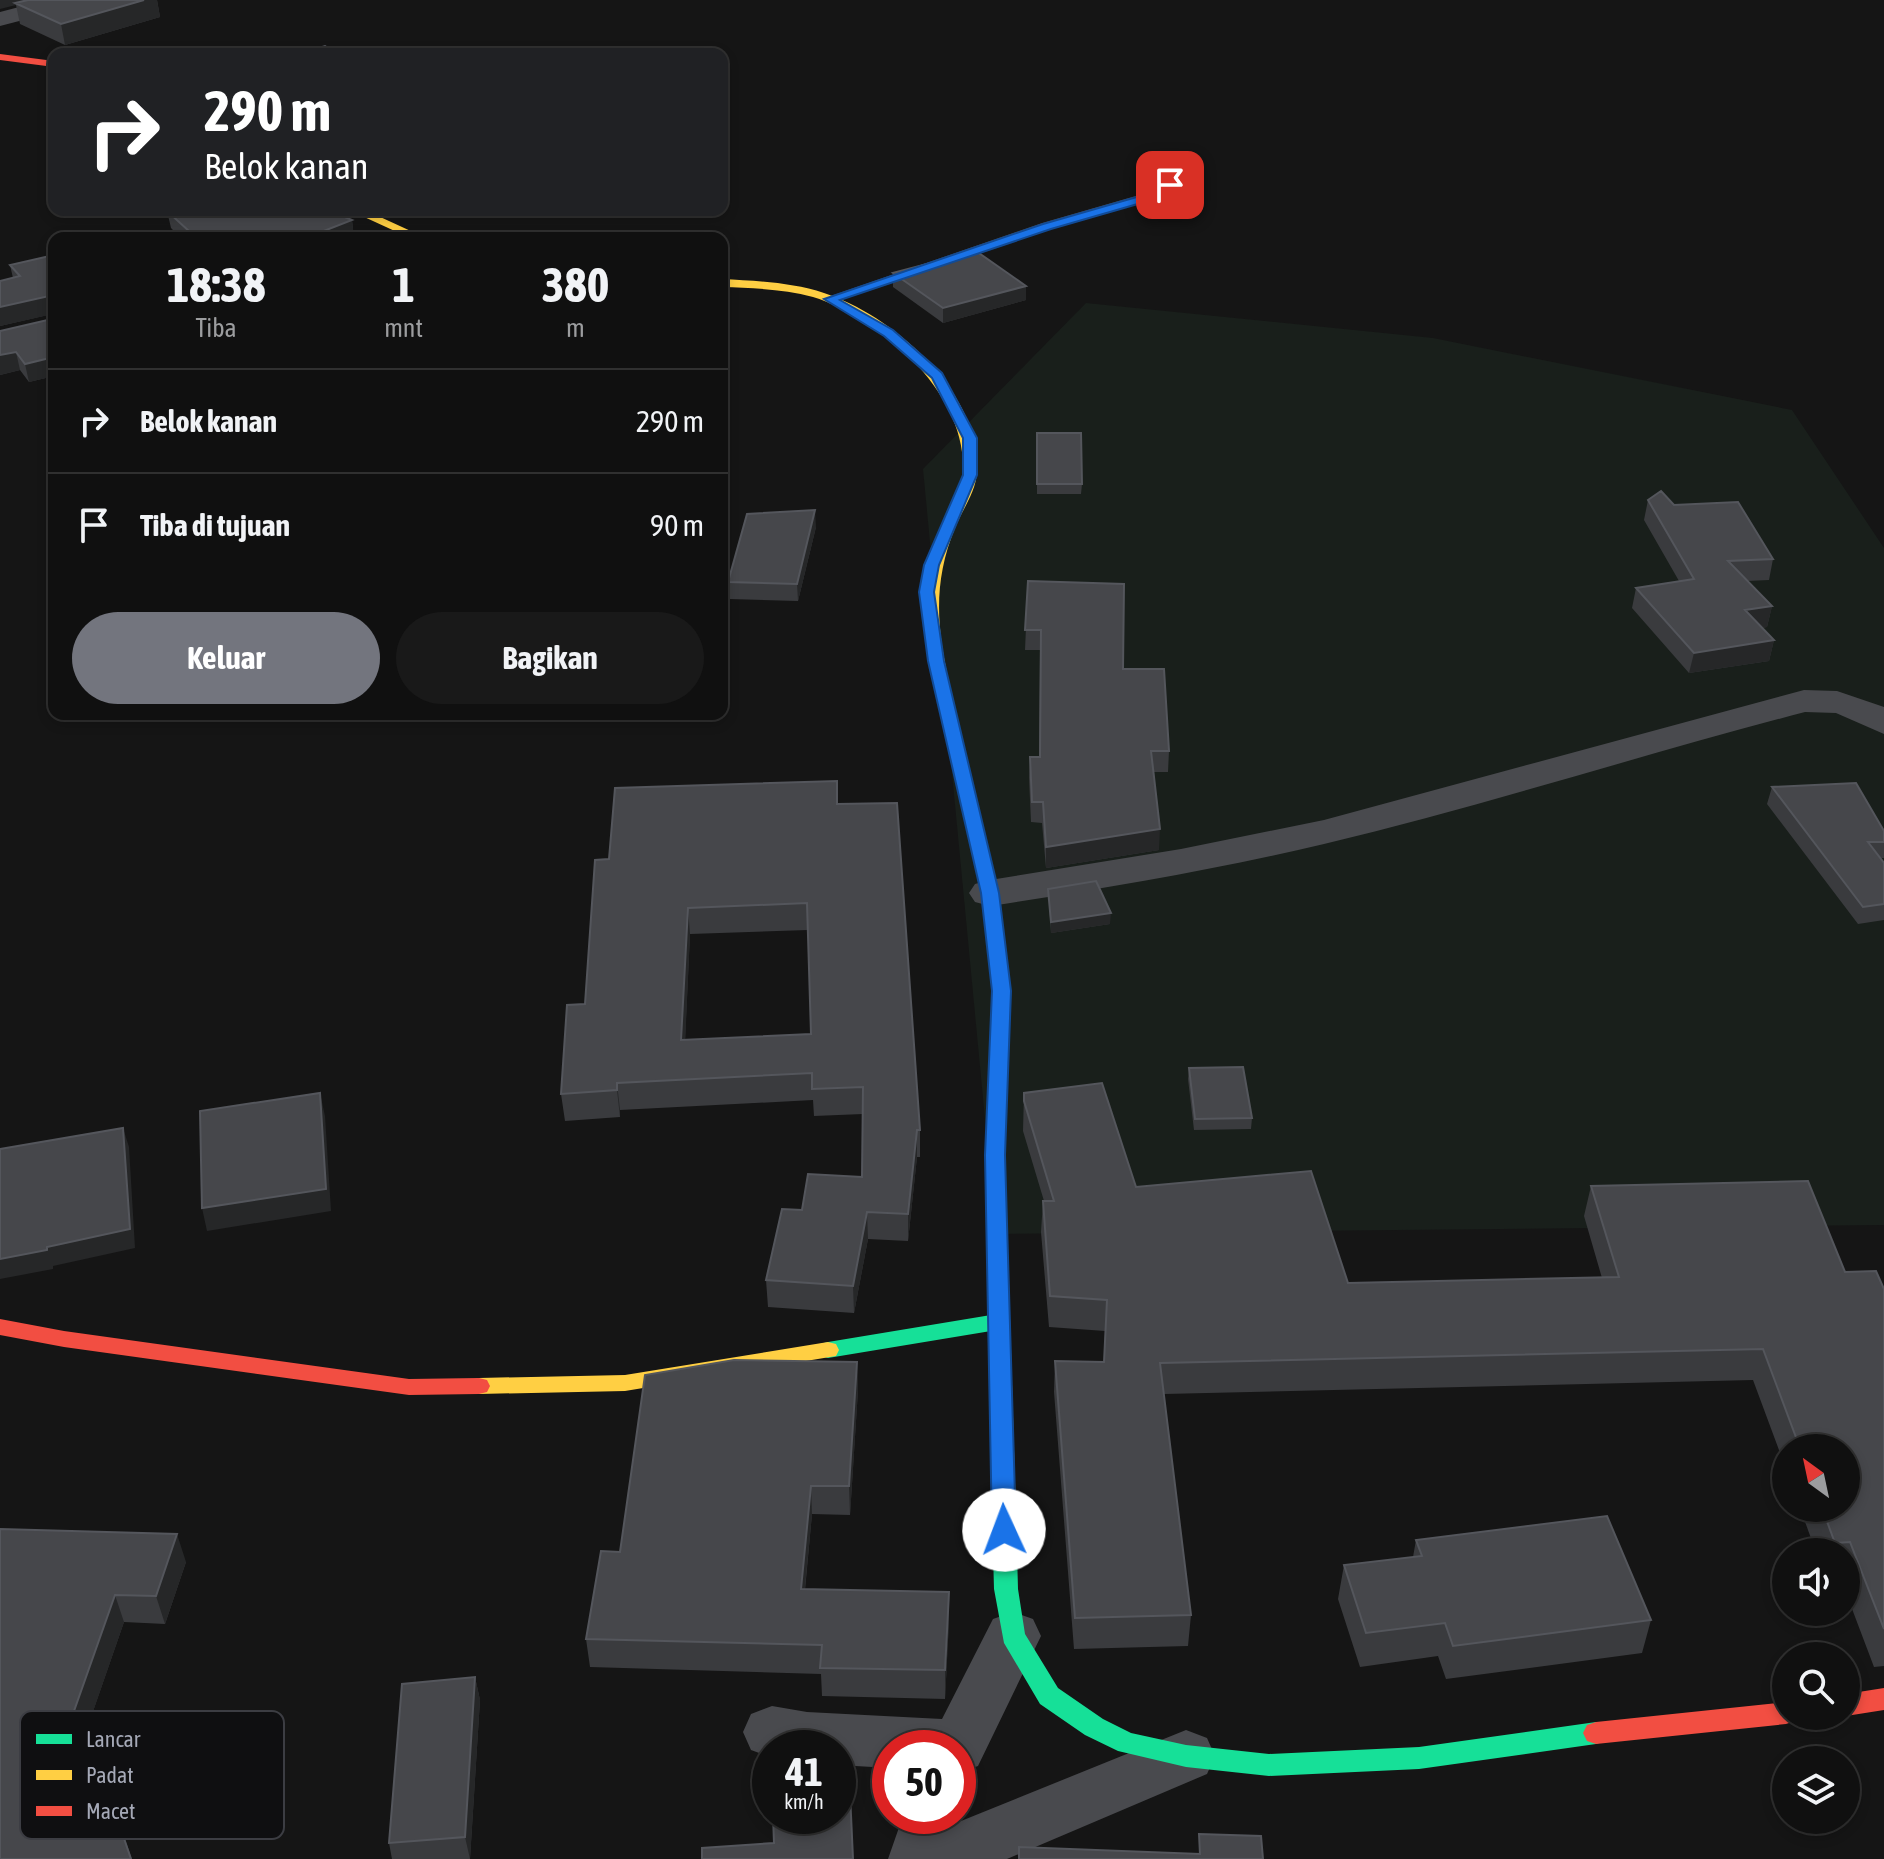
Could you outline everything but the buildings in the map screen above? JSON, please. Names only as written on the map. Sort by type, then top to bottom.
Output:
[{"type":"main road","points":[[0,57],[48,63]]},
{"type":"main road","points":[[369,216],[406,232]]},
{"type":"main road","points":[[728,283],[772,286],[830,299],[888,333],[937,376],[970,438],[970,475],[932,565],[927,592],[936,661],[990,893],[1002,991],[995,1155],[1006,1589],[1013,1636],[1049,1696],[1094,1727],[1127,1743],[1186,1756],[1269,1765],[1419,1758],[1580,1735],[1772,1714]]},
{"type":"main road","points":[[0,1327],[64,1339],[409,1387],[625,1383],[997,1322]]},
{"type":"main road","points":[[1860,1703],[1884,1699]]},
{"type":"street","points":[[0,19],[73,0]]},
{"type":"street","points":[[990,893],[1153,869],[1370,820],[1804,701],[1825,699],[1848,702],[1884,723]]},
{"type":"street","points":[[966,1730],[1013,1636]]},
{"type":"street","points":[[939,1859],[1186,1756]]},
{"type":"street","points":[[918,1859],[927,1834]]},
{"type":"lane","points":[[830,299],[1047,226],[1151,196],[1170,185]]},
{"type":"shaded area","points":[[1086,303],[1433,338],[1792,410],[1884,548],[1884,1225],[996,1234],[923,469]]},
{"type":"traffic: fast","points":[[828,1350],[997,1322]]},
{"type":"traffic: fast","points":[[1004,1515],[1006,1589],[1013,1636],[1049,1696],[1094,1727],[1127,1743],[1186,1756],[1269,1765],[1419,1758],[1596,1733]]},
{"type":"traffic: slow","points":[[369,216],[406,232]]},
{"type":"traffic: slow","points":[[728,283],[804,291],[854,311],[904,346],[927,368],[961,419],[969,446],[969,480],[939,550],[929,602],[940,677]]},
{"type":"traffic: slow","points":[[997,949],[1002,991],[995,1155],[1004,1515]]},
{"type":"traffic: slow","points":[[479,1386],[625,1383],[828,1350]]},
{"type":"traffic: jam","points":[[0,57],[48,63]]},
{"type":"traffic: jam","points":[[940,677],[990,893],[997,949]]},
{"type":"traffic: jam","points":[[0,1327],[64,1339],[409,1387],[479,1386]]},
{"type":"traffic: jam","points":[[1860,1703],[1884,1699]]},
{"type":"traffic: jam","points":[[1596,1733],[1772,1714]]},
{"type":"route","points":[[1004,1530],[995,1155],[1002,991],[990,893],[936,661],[927,592],[932,565],[970,475],[970,438],[937,376],[888,333],[830,299],[1047,226],[1151,196],[1170,185]]}]
